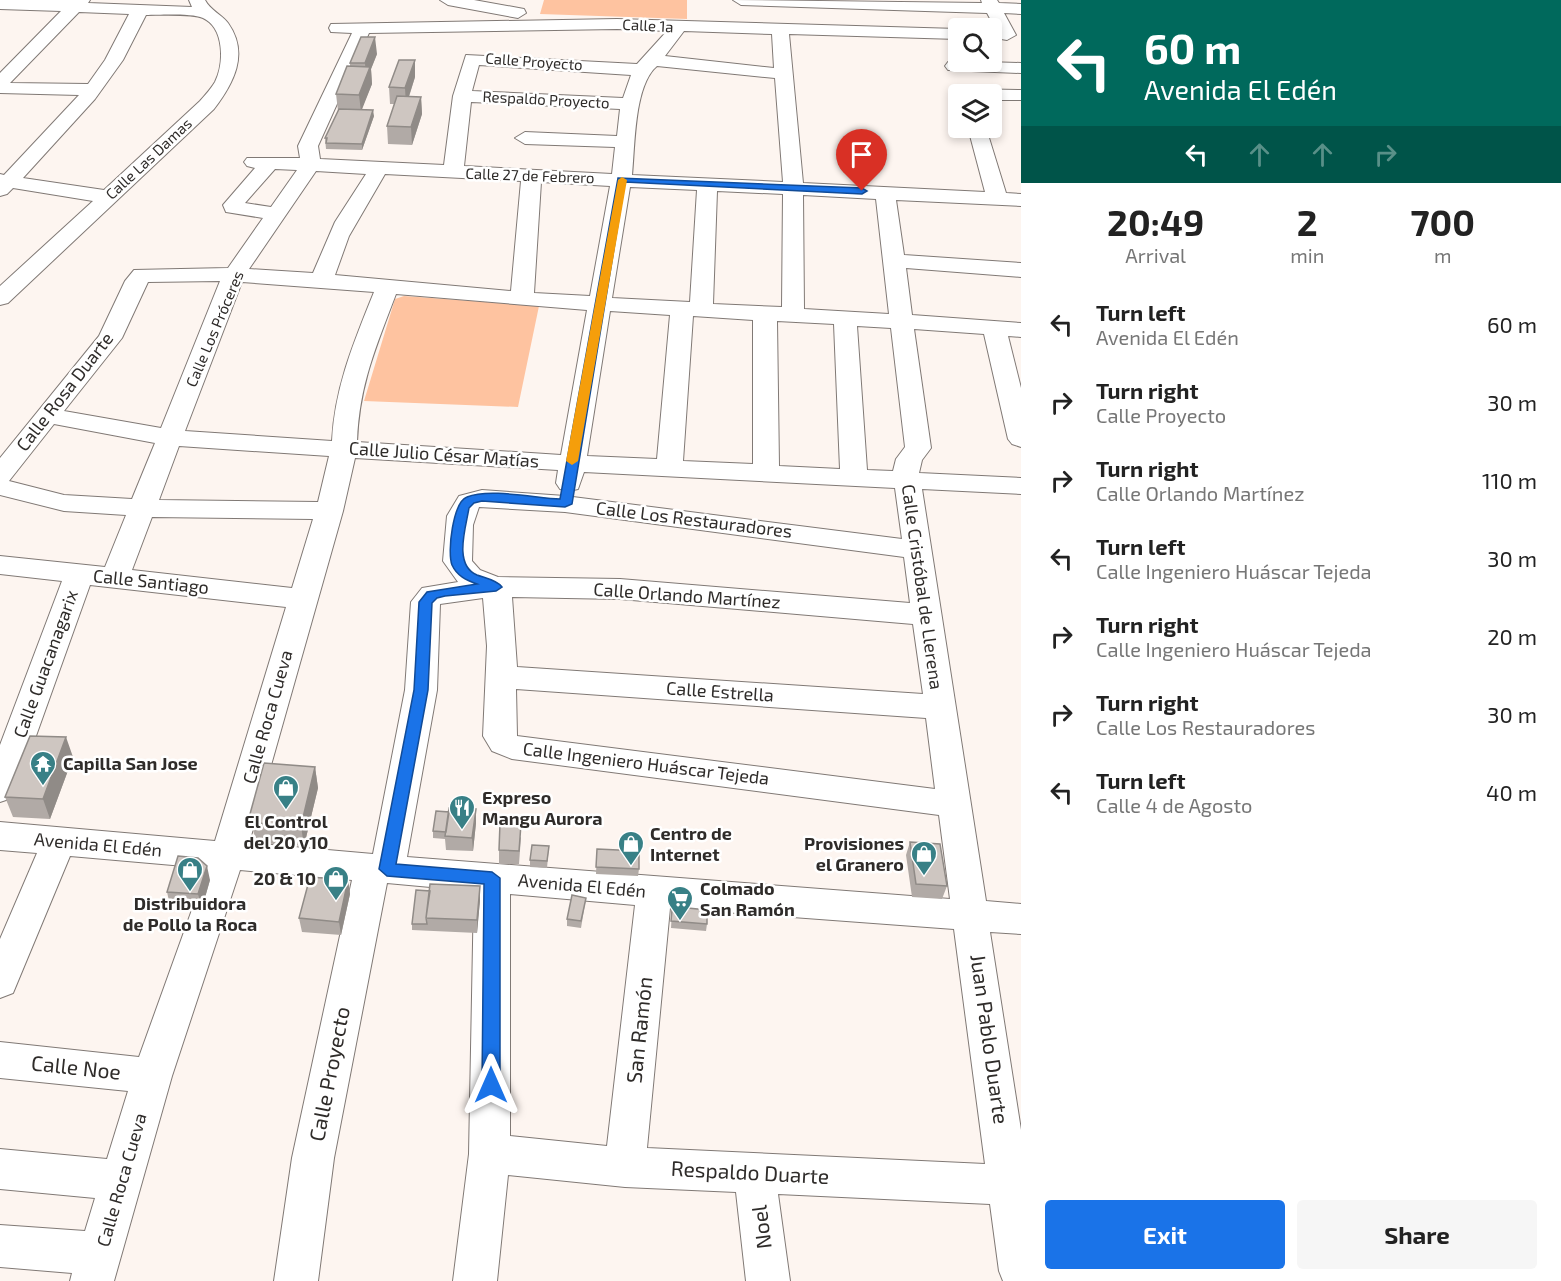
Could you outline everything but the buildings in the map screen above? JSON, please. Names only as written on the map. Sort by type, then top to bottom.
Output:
[{"type":"street","points":[[742,29],[741,0],[990,4],[1021,9]]},
{"type":"street","points":[[454,28],[458,2],[505,6],[617,24]]},
{"type":"street","points":[[0,4],[140,10],[190,6],[206,36]]},
{"type":"street","points":[[990,4],[1006,35]]},
{"type":"street","name":"Calle Las Damas","points":[[0,298],[32,256],[207,105],[214,78],[229,52],[227,34],[215,20],[190,6]]},
{"type":"street","points":[[32,22],[74,8]]},
{"type":"street","points":[[74,8],[8,66],[0,85],[92,90]]},
{"type":"street","points":[[3,183],[58,131],[92,90],[113,60],[140,10]]},
{"type":"street","name":"Calle 1a","points":[[337,28],[617,24],[678,28],[948,34]]},
{"type":"street","points":[[311,165],[308,146],[363,28]]},
{"type":"street","points":[[565,504],[621,180],[630,104],[647,65],[678,28]]},
{"type":"street","points":[[780,30],[793,188],[793,315]]},
{"type":"street","name":"Calle Proyecto","points":[[453,172],[462,96],[472,58],[647,65],[784,74]]},
{"type":"street","points":[[1002,67],[1021,68]]},
{"type":"street","points":[[1002,95],[1021,95]]},
{"type":"street","name":"Respaldo Proyecto","points":[[462,96],[630,104]]},
{"type":"street","points":[[525,138],[624,142]]},
{"type":"street","points":[[980,138],[997,199]]},
{"type":"street","name":"Calle 27 de Febrero","points":[[277,214],[233,208],[262,162],[1021,200]]},
{"type":"street","name":"Calle Los Próceres","points":[[115,578],[234,275],[311,165]]},
{"type":"street","points":[[322,280],[329,255],[359,198],[379,169]]},
{"type":"street","points":[[522,298],[532,175]]},
{"type":"street","points":[[3,183],[100,195]]},
{"type":"street","points":[[669,468],[707,184]]},
{"type":"street","name":"Calle Cristóbal de Llerena","points":[[885,192],[918,448],[909,459],[906,471],[928,615],[952,804],[971,915]]},
{"type":"street","name":"Calle Las Damas","points":[[0,275],[32,256]]},
{"type":"street","points":[[894,261],[1021,270]]},
{"type":"street","name":"Calle Rosa Duarte","points":[[0,475],[110,338],[136,281],[142,275],[234,275]]},
{"type":"street","points":[[234,275],[322,280],[522,298],[1021,330]]},
{"type":"street","name":"Calle Roca Cueva","points":[[96,1268],[152,1076],[228,856],[328,510],[344,449],[346,406],[357,365],[387,287]]},
{"type":"street","points":[[765,313],[766,472]]},
{"type":"street","points":[[845,319],[854,478]]},
{"type":"street","points":[[994,328],[1021,439]]},
{"type":"street","name":"Calle Julio César Matías","points":[[49,416],[171,438],[572,463],[1021,486]]},
{"type":"street","points":[[0,487],[64,503],[143,508],[328,510]]},
{"type":"street","name":"Calle Los Restauradores","points":[[496,587],[467,576],[459,566],[456,557],[462,507],[470,500],[482,498],[565,504],[918,550]]},
{"type":"street","name":"Calle Santiago","points":[[0,565],[302,599]]},
{"type":"street","name":"Calle Guacanagarix","points":[[0,789],[79,574]]},
{"type":"street","name":"Calle Orlando Martínez","points":[[445,592],[496,587],[620,589],[928,615]]},
{"type":"street","name":"Calle Ingeniero Huáscar Tejeda","points":[[496,587],[502,646],[499,736],[503,743],[512,747],[952,804]]},
{"type":"street","name":"Calle Proyecto","points":[[296,1281],[313,1158],[421,690],[426,602],[432,595],[445,592]]},
{"type":"street","name":"Calle Estrella","points":[[502,677],[939,707]]},
{"type":"street","name":"Avenida El Edén","points":[[0,836],[654,892],[1021,919]]},
{"type":"street","points":[[0,982],[59,841]]},
{"type":"street","points":[[475,1281],[490,1154],[492,878]]},
{"type":"street","name":"San Ramón","points":[[625,1167],[654,892]]},
{"type":"street","name":"Juan Pablo Duarte","points":[[971,915],[1021,1271]]},
{"type":"street","name":"Calle Noe","points":[[0,1060],[152,1076]]},
{"type":"street","name":"Respaldo Duarte","points":[[490,1154],[625,1167],[1010,1185]]},
{"type":"street","points":[[0,1169],[122,1180]]},
{"type":"street","name":"Noel","points":[[755,1173],[768,1281]]},
{"type":"street","points":[[0,1246],[96,1268]]},
{"type":"shaded area","points":[[544,0],[687,0],[687,19],[540,14]]},
{"type":"shaded area","points":[[404,296],[539,306],[518,407],[364,401],[395,299]]},
{"type":"slow traffic","points":[[572,461],[622,180]]},
{"type":"place","name":"Capilla San Jose","points":[[43,787]]},
{"type":"place","name":"El Control del 20 y10","points":[[286,811]]},
{"type":"place","name":"Expreso Mangu Aurora","points":[[462,831]]},
{"type":"place","name":"Centro de Internet","points":[[631,867]]},
{"type":"place","name":"Provisiones el Granero","points":[[924,877]]},
{"type":"place","name":"Distribuidora de Pollo la Roca","points":[[190,893]]},
{"type":"place","name":"20 & 10","points":[[336,902]]},
{"type":"place","name":"Colmado San Ramón","points":[[680,922]]},
{"type":"route","points":[[491,1085],[492,878],[387,869],[421,690],[426,602],[432,595],[445,592],[496,587],[467,576],[459,566],[456,557],[462,507],[470,500],[482,498],[565,504],[621,180],[862,191]]}]
